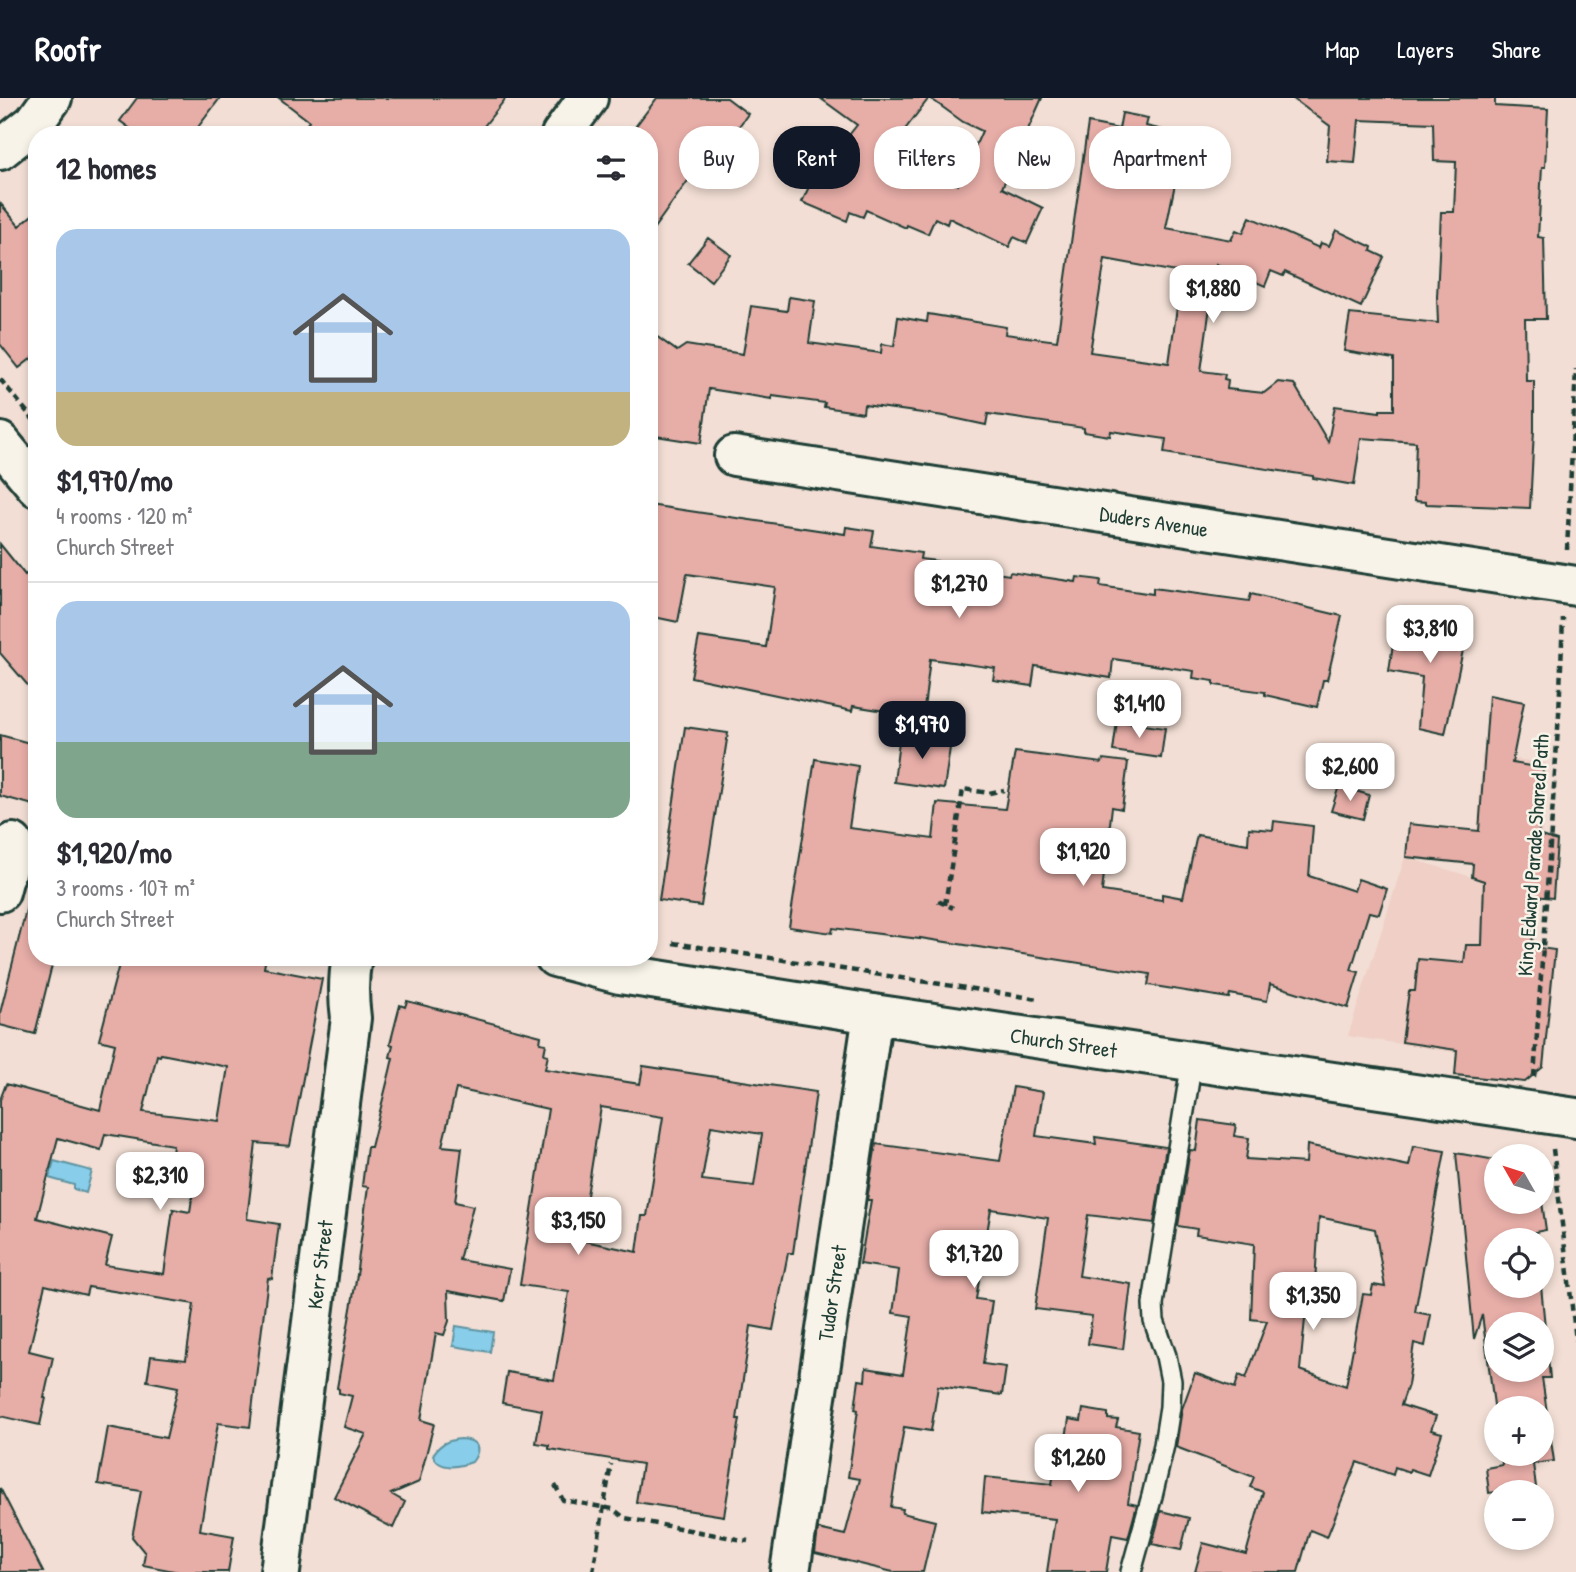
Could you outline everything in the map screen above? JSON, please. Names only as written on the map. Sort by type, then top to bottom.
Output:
[{"type":"street","points":[[30,126],[52,98]]},
{"type":"street","points":[[568,126],[588,98]]},
{"type":"street","points":[[0,150],[28,128]]},
{"type":"street","points":[[0,442],[28,476]]},
{"type":"street","name":"Duders Avenue","points":[[734,456],[1571,585]]},
{"type":"street","points":[[0,892],[17,844]]},
{"type":"street","name":"Kerr Street","points":[[280,1572],[351,1018],[347,993],[350,966]]},
{"type":"street","name":"Church Street","points":[[589,966],[620,974],[873,1014],[1562,1116]]},
{"type":"street","name":"Tudor Street","points":[[790,1572],[873,1014]]},
{"type":"lane","points":[[1130,1572],[1152,1496],[1170,1407],[1171,1381],[1154,1321],[1153,1304],[1192,1061]]},
{"type":"path","name":"King Edward Parade Shared Path","points":[[1576,369],[1571,585],[1559,714],[1534,1075],[1562,1116],[1576,1339]]},
{"type":"path","points":[[0,379],[28,413]]},
{"type":"path","points":[[945,905],[962,789],[989,793],[1004,790]]},
{"type":"path","points":[[938,901],[953,908]]},
{"type":"path","points":[[593,1572],[611,1464]]},
{"type":"path","points":[[555,1485],[562,1500],[613,1509],[625,1518],[748,1541]]},
{"type":"shaded area","points":[[1482,755],[1546,763],[1527,1063],[1348,1036],[1405,857],[1472,877]]},
{"type":"water","points":[[54,1161],[92,1171],[86,1193],[74,1189],[74,1185],[49,1178]]},
{"type":"water","points":[[456,1326],[493,1332],[490,1352],[453,1346]]},
{"type":"water","points":[[461,1439],[471,1441],[477,1446],[472,1462],[444,1466],[436,1460],[433,1455],[441,1445]]},
{"type":"building","points":[[137,98],[220,98],[199,126],[127,126],[120,121]]},
{"type":"building","points":[[279,98],[506,98],[484,126],[305,126],[309,121]]},
{"type":"building","points":[[657,98],[727,98],[748,114],[739,126],[679,126],[679,189],[682,189],[658,222],[658,126],[636,126]]},
{"type":"building","points":[[820,98],[929,98],[908,126],[874,126],[874,189],[980,189],[980,126],[963,122],[930,98],[1042,98],[1030,126],[994,126],[994,189],[1004,189],[1043,208],[1027,243],[1014,237],[1009,247],[949,218],[947,224],[935,218],[928,234],[907,225],[906,228],[866,210],[863,217],[850,212],[847,221],[802,202],[808,189],[860,189],[860,126]]},
{"type":"building","points":[[1292,98],[1495,98],[1495,106],[1548,109],[1538,237],[1544,238],[1546,319],[1525,319],[1526,381],[1534,381],[1530,508],[1426,504],[1414,501],[1416,442],[1361,438],[1354,485],[1164,453],[1166,439],[1111,431],[1110,436],[1084,432],[1084,428],[988,414],[986,425],[864,405],[863,413],[824,407],[825,403],[772,396],[772,399],[709,389],[701,443],[658,436],[658,337],[677,351],[686,345],[743,354],[751,306],[787,311],[789,297],[815,301],[809,343],[881,353],[882,344],[894,346],[898,317],[927,322],[928,314],[1006,327],[1005,334],[1057,341],[1088,123],[1104,126],[1089,126],[1089,189],[1174,189],[1166,228],[1231,240],[1236,230],[1243,233],[1250,217],[1319,248],[1321,243],[1329,246],[1336,230],[1372,247],[1371,251],[1384,257],[1361,307],[1285,272],[1283,276],[1271,271],[1265,286],[1216,264],[1201,371],[1225,374],[1224,379],[1228,380],[1227,389],[1264,393],[1278,382],[1294,384],[1328,442],[1335,406],[1380,412],[1394,410],[1394,359],[1344,351],[1350,314],[1438,323],[1441,212],[1454,212],[1456,162],[1434,161],[1433,123],[1359,120],[1355,163],[1327,161],[1330,126]],"holes":[[[1105,259],[1182,273],[1169,363],[1090,352]]]},
{"type":"building","points":[[1122,113],[1148,118],[1146,126],[1120,126]]},
{"type":"building","points":[[0,203],[19,226],[28,218],[28,361],[19,368],[0,344]]},
{"type":"building","points":[[708,238],[731,255],[711,281],[688,263]]},
{"type":"building","points":[[658,506],[845,534],[846,527],[874,531],[871,546],[921,553],[920,559],[937,561],[936,564],[1076,582],[1077,577],[1101,580],[1100,586],[1153,594],[1153,588],[1249,601],[1251,594],[1342,616],[1327,680],[1323,680],[1317,707],[1265,695],[1265,692],[1214,685],[1214,681],[1193,678],[1194,671],[1113,659],[1111,678],[1035,666],[1032,686],[993,680],[995,668],[930,659],[923,717],[853,706],[852,711],[691,677],[699,637],[766,647],[775,587],[687,574],[678,622],[658,618]]},
{"type":"building","points":[[0,544],[25,575],[28,573],[28,686],[0,653]]},
{"type":"building","points":[[1397,617],[1468,627],[1445,734],[1418,728],[1422,677],[1389,671]]},
{"type":"building","points":[[1489,695],[1524,702],[1512,763],[1543,768],[1538,835],[1557,841],[1553,898],[1535,896],[1532,947],[1555,950],[1543,1067],[1525,1082],[1455,1075],[1457,1050],[1402,1042],[1409,991],[1415,991],[1418,959],[1464,963],[1466,945],[1482,945],[1484,881],[1472,877],[1473,864],[1406,857],[1409,824],[1479,831]]},
{"type":"building","points":[[1117,721],[1165,728],[1161,758],[1113,751]]},
{"type":"building","points":[[685,727],[728,733],[701,906],[659,900]]},
{"type":"building","points":[[900,733],[951,741],[944,789],[894,782]]},
{"type":"building","points":[[0,735],[28,743],[28,804],[0,796]]},
{"type":"building","points":[[1015,752],[1102,763],[1103,759],[1128,762],[1122,809],[1112,807],[1102,891],[1162,900],[1162,894],[1183,898],[1197,835],[1248,844],[1249,828],[1273,830],[1274,821],[1313,826],[1309,876],[1354,891],[1358,879],[1387,889],[1379,914],[1369,912],[1351,970],[1359,972],[1348,1008],[1270,984],[1267,1001],[1230,994],[1229,998],[1148,985],[1150,974],[920,938],[833,928],[832,933],[789,927],[815,759],[858,766],[849,828],[933,839],[937,803],[1005,809]]},
{"type":"building","points":[[1339,786],[1369,795],[1363,819],[1331,811]]},
{"type":"building","points":[[28,906],[28,966],[52,966],[35,1034],[0,1025],[0,1013]]},
{"type":"building","points":[[119,966],[264,966],[322,979],[290,1146],[256,1143],[247,1219],[279,1224],[272,1279],[268,1278],[250,1427],[218,1423],[200,1530],[234,1536],[228,1572],[179,1572],[143,1565],[145,1553],[132,1537],[141,1491],[98,1484],[108,1427],[166,1438],[178,1387],[147,1381],[151,1356],[186,1360],[194,1304],[88,1287],[86,1295],[45,1285],[29,1351],[53,1357],[40,1425],[0,1416],[0,1100],[6,1084],[100,1110],[115,1044],[99,1040]],"holes":[[[157,1055],[228,1067],[219,1121],[143,1112]],[[105,1134],[173,1145],[172,1154],[198,1157],[190,1212],[173,1209],[164,1274],[105,1265],[112,1237],[37,1218],[58,1138],[101,1150]]]},
{"type":"building","points":[[407,1001],[541,1036],[540,1043],[546,1044],[544,1054],[548,1055],[545,1069],[640,1084],[643,1066],[816,1092],[793,1253],[788,1253],[773,1330],[751,1326],[737,1419],[740,1419],[724,1516],[636,1502],[642,1464],[549,1449],[549,1445],[536,1443],[542,1410],[502,1403],[507,1372],[554,1380],[569,1292],[520,1285],[548,1109],[456,1089],[442,1146],[462,1148],[455,1202],[473,1206],[459,1260],[510,1269],[504,1301],[448,1291],[449,1321],[444,1335],[436,1333],[421,1420],[434,1424],[419,1482],[391,1494],[405,1502],[393,1528],[334,1497],[366,1434],[344,1427],[352,1396],[339,1393],[337,1388],[358,1269],[368,1187],[362,1186],[367,1147],[371,1147],[390,1071],[393,1045],[390,1044],[400,1005],[405,1007]],"holes":[[[601,1107],[663,1117],[647,1216],[642,1216],[637,1252],[580,1240]],[[711,1126],[762,1134],[754,1186],[702,1180]]]},
{"type":"building","points":[[1013,1087],[1043,1092],[1036,1136],[1096,1144],[1095,1137],[1166,1147],[1154,1223],[1088,1215],[1079,1276],[1131,1284],[1123,1349],[1088,1344],[1092,1316],[1035,1309],[1048,1218],[991,1209],[976,1299],[992,1301],[983,1364],[1006,1367],[1002,1395],[938,1386],[931,1431],[904,1427],[891,1507],[903,1509],[902,1513],[935,1521],[923,1572],[893,1572],[815,1553],[818,1529],[845,1535],[860,1479],[848,1477],[858,1410],[855,1409],[859,1380],[865,1381],[866,1368],[903,1374],[912,1316],[893,1313],[899,1270],[860,1264],[871,1200],[867,1200],[876,1144],[1000,1161]]},
{"type":"building","points":[[1200,1120],[1236,1125],[1234,1136],[1249,1138],[1246,1159],[1306,1163],[1307,1145],[1409,1166],[1413,1146],[1445,1151],[1415,1312],[1431,1315],[1425,1346],[1414,1343],[1408,1385],[1401,1405],[1436,1416],[1431,1430],[1442,1433],[1428,1475],[1395,1467],[1393,1475],[1357,1462],[1327,1537],[1310,1530],[1298,1572],[1195,1572],[1203,1543],[1246,1554],[1263,1492],[1250,1487],[1254,1477],[1176,1447],[1182,1409],[1195,1373],[1235,1388],[1239,1375],[1246,1378],[1267,1321],[1251,1319],[1254,1244],[1196,1235],[1197,1229],[1178,1226],[1190,1150],[1196,1151]],"holes":[[[1319,1217],[1375,1229],[1385,1287],[1373,1285],[1371,1295],[1363,1294],[1346,1386],[1300,1370],[1307,1299],[1314,1300]]]},
{"type":"building","points":[[1456,1153],[1484,1158],[1484,1214],[1544,1214],[1546,1228],[1484,1228],[1484,1298],[1542,1298],[1544,1312],[1484,1312],[1484,1330],[1482,1315],[1474,1339]]},
{"type":"building","points":[[1491,1382],[1543,1382],[1545,1396],[1493,1396]]},
{"type":"building","points":[[1083,1409],[1108,1413],[1108,1419],[1118,1420],[1116,1427],[1139,1431],[1128,1503],[1137,1505],[1128,1538],[1112,1535],[1106,1572],[1047,1572],[1055,1519],[982,1512],[985,1477],[1052,1484],[1060,1437],[1066,1438],[1069,1419],[1081,1421]]},
{"type":"building","points":[[1533,1466],[1535,1480],[1487,1480],[1486,1468]]},
{"type":"building","points":[[0,1488],[43,1572],[0,1572]]},
{"type":"building","points":[[1161,1511],[1189,1518],[1181,1550],[1152,1544]]}]
